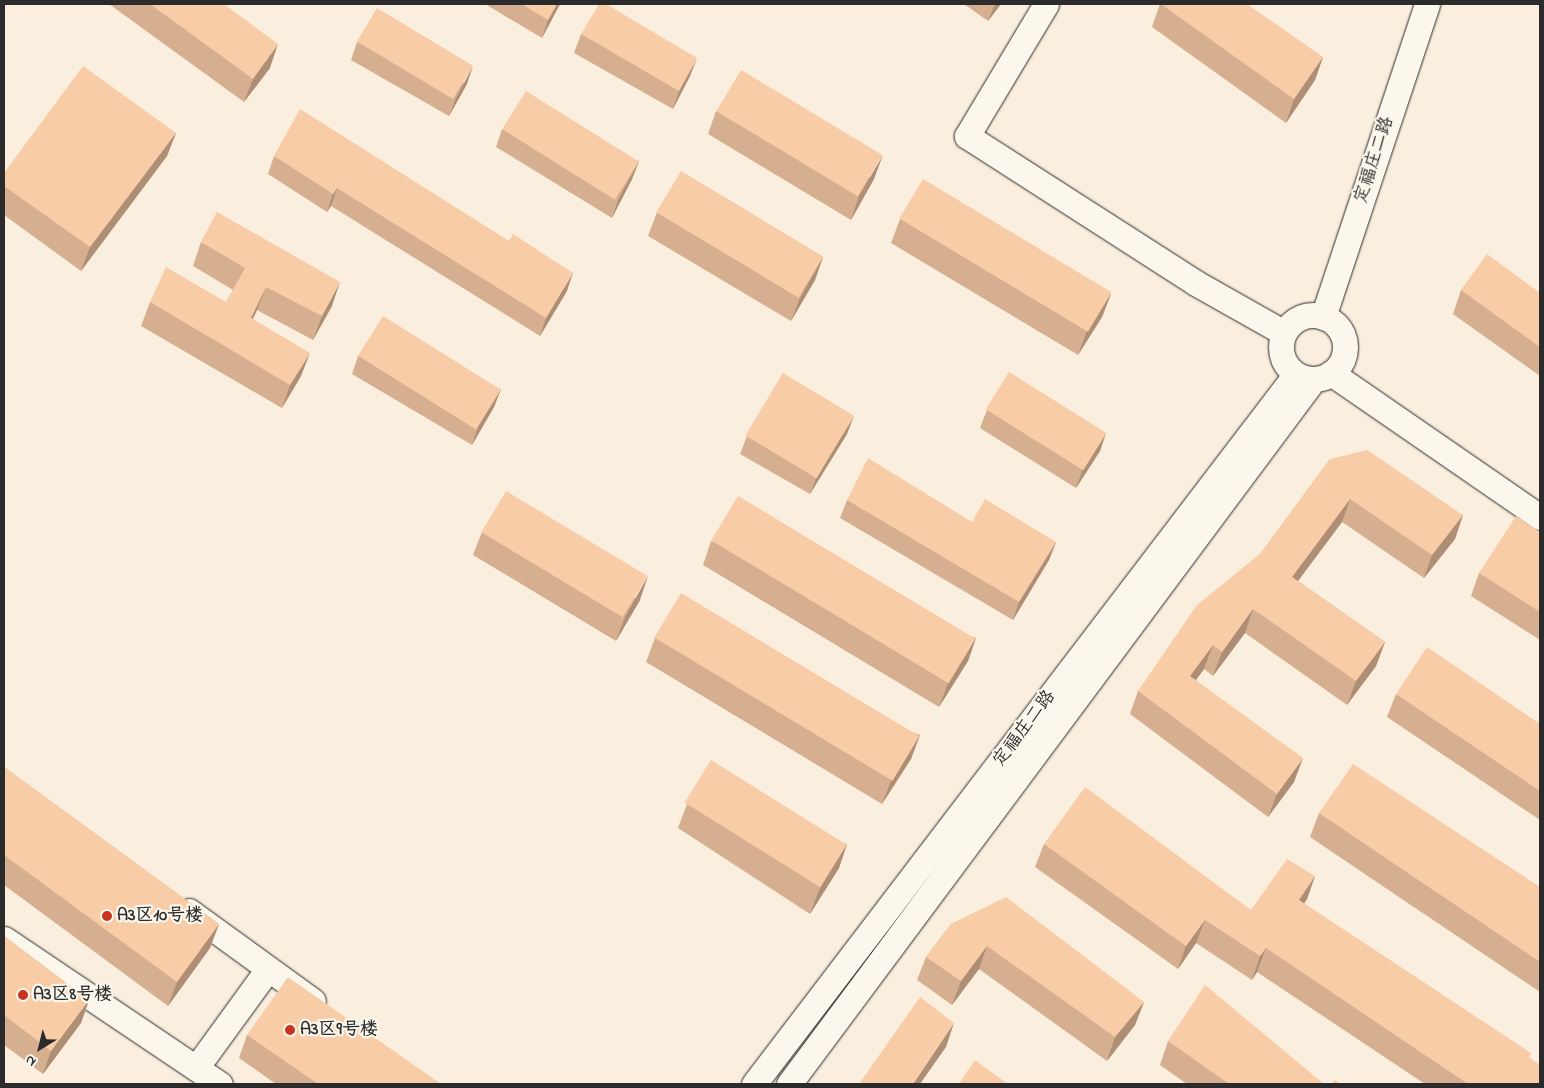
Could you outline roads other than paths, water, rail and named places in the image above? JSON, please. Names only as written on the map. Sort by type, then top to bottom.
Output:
[{"type":"street","points":[[1046,4],[967,136],[1194,282],[1284,333]]},
{"type":"street","name":"定福庄二路","points":[[754,1084],[1314,375],[1342,360],[1345,343],[1338,328],[1323,317],[1427,4]]},
{"type":"street","points":[[1323,317],[1303,316],[1284,333],[1283,359],[1314,375],[1540,518]]},
{"type":"street","name":"定福庄二路","points":[[789,1084],[1314,375]]},
{"type":"street","points":[[172,899],[332,1015]]},
{"type":"street","points":[[4,939],[220,1084]]},
{"type":"street","points":[[196,1068],[268,969]]},
{"type":"place","name":"A3区10号楼","points":[[107,916]]},
{"type":"place","name":"A3区8号楼","points":[[23,995]]},
{"type":"place","name":"A3区9号楼","points":[[290,1030]]}]
